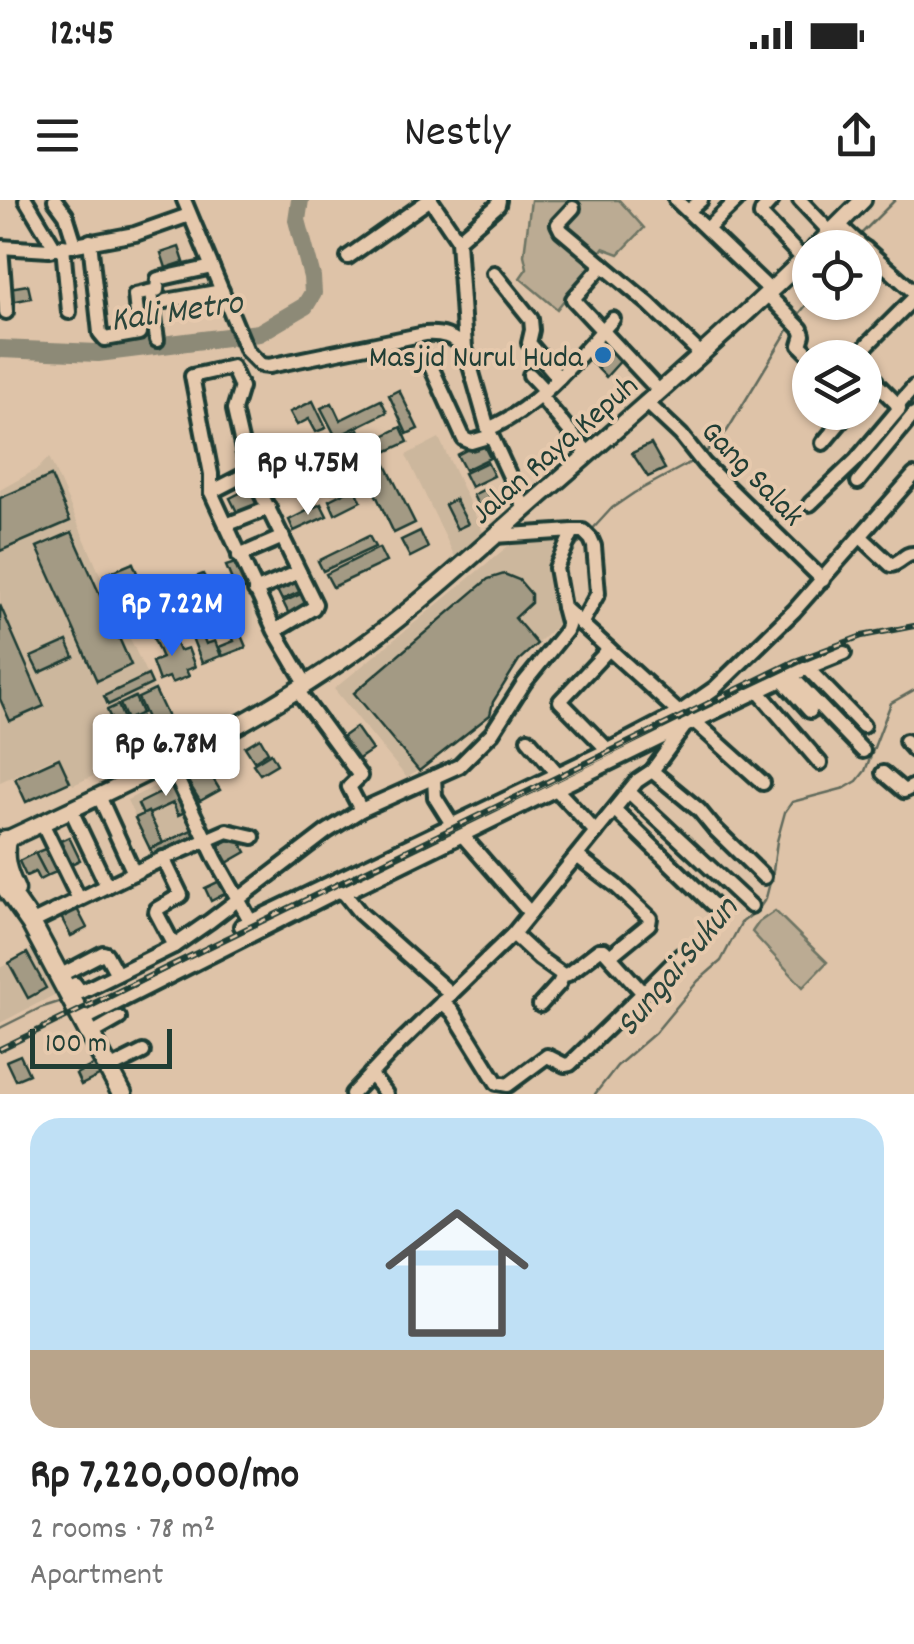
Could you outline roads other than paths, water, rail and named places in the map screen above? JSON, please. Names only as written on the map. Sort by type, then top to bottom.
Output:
[{"type":"highway","points":[[3,841],[5,866],[28,918],[122,1094]]},
{"type":"highway","points":[[0,880],[28,918]]},
{"type":"main road","name":"Jalan Raya Kepuh","points":[[835,229],[861,201]]},
{"type":"main road","name":"Jalan Raya Kepuh","points":[[3,841],[169,762],[302,687],[392,624],[589,454],[792,270]]},
{"type":"street","points":[[26,200],[71,245],[69,312]]},
{"type":"street","points":[[54,200],[66,215],[71,245],[102,337],[139,333],[135,295],[156,290],[158,279],[212,268]]},
{"type":"street","points":[[184,200],[247,351],[261,365],[438,333],[455,339],[465,348]]},
{"type":"street","points":[[348,257],[430,200],[458,240],[465,348],[490,433],[525,510]]},
{"type":"street","points":[[458,240],[500,200]]},
{"type":"street","points":[[676,200],[769,293],[803,334],[801,340]]},
{"type":"street","points":[[688,212],[701,200]]},
{"type":"street","points":[[712,200],[724,213]]},
{"type":"street","points":[[707,229],[737,200]]},
{"type":"street","points":[[772,200],[762,216],[792,240]]},
{"type":"street","points":[[800,200],[835,229]]},
{"type":"street","points":[[573,208],[558,224],[561,230],[701,354]]},
{"type":"street","points":[[6,312],[1,248],[36,251],[135,234],[189,214]]},
{"type":"street","name":"Gang Salak","points":[[603,264],[572,300],[603,330],[700,459],[823,580]]},
{"type":"street","points":[[872,340],[914,295],[882,264]]},
{"type":"street","points":[[494,273],[528,314],[532,330],[529,344],[559,378]]},
{"type":"street","points":[[166,300],[222,291]]},
{"type":"street","points":[[151,292],[157,340]]},
{"type":"street","points":[[428,360],[464,440],[471,442],[490,433],[543,394],[613,319]]},
{"type":"street","points":[[275,631],[314,607],[250,472],[234,410],[241,387],[232,367],[192,376],[211,492],[255,591],[302,687],[360,776],[349,788],[361,810]]},
{"type":"street","points":[[530,375],[589,454]]},
{"type":"street","points":[[810,504],[856,460],[914,387]]},
{"type":"street","points":[[858,482],[914,414],[906,406],[898,406],[882,389]]},
{"type":"street","points":[[823,442],[833,430]]},
{"type":"street","points":[[211,492],[250,472]]},
{"type":"street","points":[[352,1094],[513,934],[638,781],[652,771],[686,720],[768,639],[911,484]]},
{"type":"street","points":[[226,525],[269,508]]},
{"type":"street","points":[[66,988],[76,984],[80,992],[174,946],[238,902],[326,832],[361,810],[459,766],[492,732],[524,683],[566,632],[573,616],[598,592],[594,546],[583,534],[495,536]]},
{"type":"street","points":[[583,534],[556,568],[573,616],[686,720],[764,783]]},
{"type":"street","points":[[239,556],[284,537]]},
{"type":"street","points":[[862,537],[892,564],[914,554]]},
{"type":"street","points":[[255,591],[299,572]]},
{"type":"street","points":[[608,750],[560,700],[609,648]]},
{"type":"street","points":[[169,762],[246,924],[608,750],[759,692],[844,653]]},
{"type":"street","points":[[807,668],[863,726]]},
{"type":"street","points":[[787,678],[810,711]]},
{"type":"street","points":[[787,678],[863,751]]},
{"type":"street","points":[[759,692],[820,763]]},
{"type":"street","points":[[344,894],[686,720]]},
{"type":"street","points":[[528,739],[558,774]]},
{"type":"street","points":[[652,771],[699,810],[764,877]]},
{"type":"street","points":[[884,773],[904,791],[914,786]]},
{"type":"street","points":[[434,780],[435,797],[452,824]]},
{"type":"street","points":[[556,789],[596,832]]},
{"type":"street","points":[[629,792],[751,906]]},
{"type":"street","points":[[99,796],[134,873]]},
{"type":"street","points":[[71,810],[107,886]]},
{"type":"street","points":[[614,810],[712,904]]},
{"type":"street","points":[[42,823],[79,899]]},
{"type":"street","points":[[28,918],[230,830],[253,837]]},
{"type":"street","points":[[463,836],[530,912]]},
{"type":"street","points":[[577,856],[650,918],[649,924],[610,956]]},
{"type":"street","points":[[164,858],[181,894],[156,912],[174,946]]},
{"type":"street","points":[[87,1027],[338,891],[447,998],[497,1083],[503,1086],[546,1056],[570,1064],[681,955]]},
{"type":"street","points":[[513,934],[563,975]]},
{"type":"street","points":[[563,975],[598,950],[604,950],[643,992]]},
{"type":"street","points":[[66,988],[102,953],[117,974]]},
{"type":"street","points":[[540,1005],[563,975]]},
{"type":"street","points":[[87,1027],[119,1018]]},
{"type":"street","points":[[109,1069],[143,1052]]},
{"type":"street","points":[[370,1074],[386,1094]]},
{"type":"waterway","name":"Kali Metro","points":[[0,349],[98,353],[259,333],[305,306],[313,293],[297,220],[300,200]]},
{"type":"waterway","points":[[865,230],[895,200]]},
{"type":"waterway","points":[[704,454],[727,431],[791,325]]},
{"type":"waterway","points":[[589,533],[612,508],[693,461]]},
{"type":"waterway","points":[[569,555],[583,538]]},
{"type":"waterway","points":[[566,590],[571,607]]},
{"type":"waterway","name":"Sungai Sukun","points":[[595,1094],[617,1066],[655,1033],[698,981],[721,961],[741,923],[758,910],[766,898],[777,841],[792,802],[857,781],[865,771],[891,703],[914,690]]},
{"type":"waterway","points":[[0,1028],[62,1001]]},
{"type":"railway","points":[[0,1049],[795,661],[862,636],[914,626]]},
{"type":"place","name":"Masjid Nurul Huda","points":[[603,355]]}]
